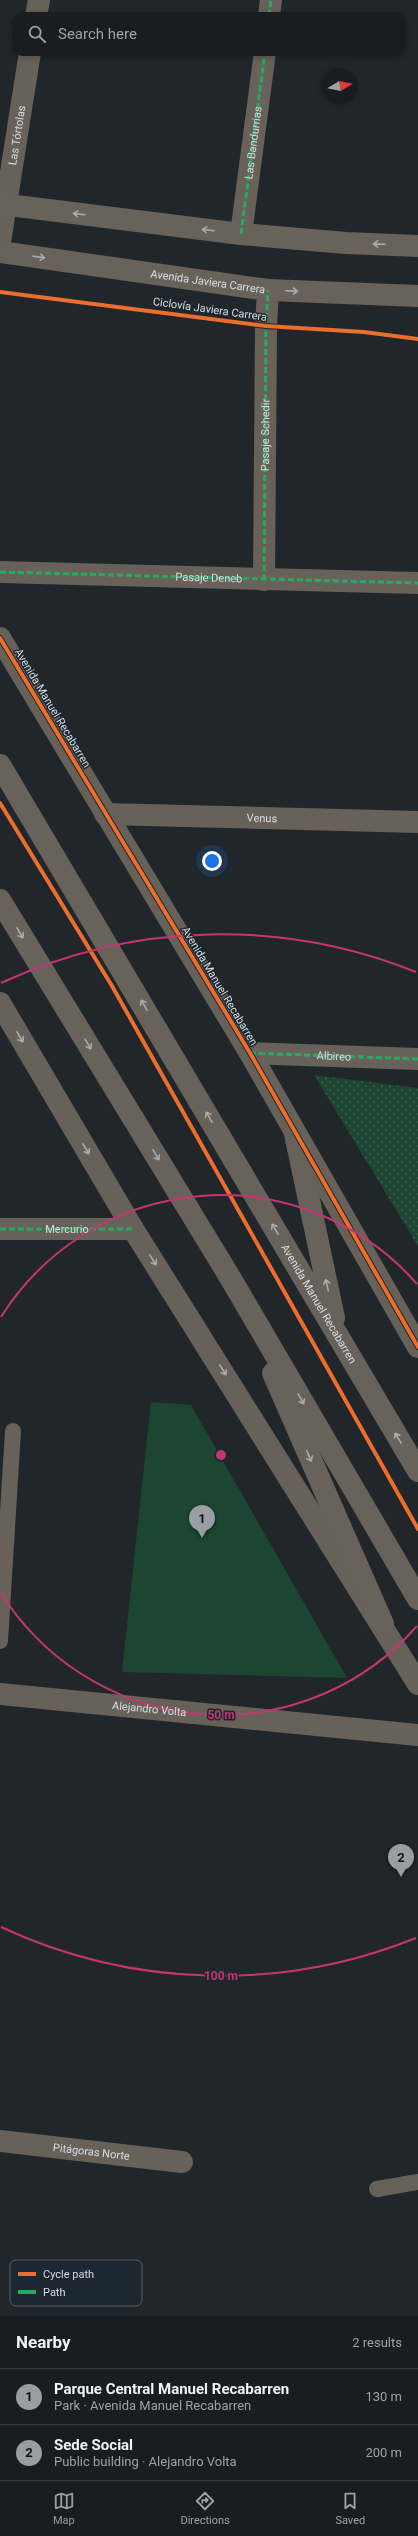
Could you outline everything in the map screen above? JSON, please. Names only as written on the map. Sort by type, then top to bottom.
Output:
[{"type":"main road","points":[[3,205],[242,234],[346,243],[418,246]]},
{"type":"main road","name":"Avenida Javiera Carrera","points":[[0,252],[268,290],[418,296]]},
{"type":"main road","name":"Avenida Manuel Recabarren","points":[[0,765],[418,1471]]},
{"type":"main road","points":[[0,900],[231,1279],[418,1599]]},
{"type":"main road","points":[[295,1134],[338,1337]]},
{"type":"main road","points":[[231,1279],[383,1624]]},
{"type":"street","points":[[37,12],[39,0]]},
{"type":"street","points":[[270,12],[271,0]]},
{"type":"street","name":"Las Tórtolas","points":[[0,242],[3,205],[29,56]]},
{"type":"street","name":"Las Bandurrias","points":[[242,234],[264,56]]},
{"type":"street","name":"Pasaje Schedir","points":[[264,580],[266,326],[268,290]]},
{"type":"street","name":"Pasaje Deneb","points":[[0,572],[418,583]]},
{"type":"street","name":"Avenida Manuel Recabarren","points":[[0,638],[250,1053],[295,1134],[418,1346]]},
{"type":"street","name":"Venus","points":[[105,814],[418,822]]},
{"type":"street","points":[[0,1003],[133,1229],[383,1624],[418,1684]]},
{"type":"street","name":"Albireo","points":[[250,1053],[418,1059]]},
{"type":"street","name":"Mercurio","points":[[0,1229],[133,1229]]},
{"type":"street","points":[[397,1310],[418,1311]]},
{"type":"street","name":"Alejandro Volta","points":[[0,1694],[418,1735]]},
{"type":"street","name":"Pitágoras Norte","points":[[0,2141],[182,2162]]},
{"type":"lane","points":[[0,1641],[13,1430]]},
{"type":"lane","points":[[377,2189],[418,2182]]},
{"type":"green space","points":[[314,1075],[418,1088],[418,1246]]},
{"type":"green space","points":[[151,1402],[191,1405],[347,1678],[122,1672]]},
{"type":"marked path","points":[[270,12],[271,0]]},
{"type":"marked path","points":[[241,234],[264,56]]},
{"type":"marked path","points":[[264,580],[266,326],[268,290]]},
{"type":"marked path","points":[[0,572],[418,583]]},
{"type":"marked path","points":[[250,1053],[418,1059]]},
{"type":"marked path","points":[[0,1229],[133,1229]]},
{"type":"cycle path","name":"Ciclovía Javiera Carrera","points":[[0,292],[266,326],[364,332],[418,339]]},
{"type":"cycle path","points":[[0,638],[250,1053],[418,1347]]},
{"type":"cycle path","points":[[0,803],[112,986],[418,1529]]},
{"type":"place","name":"Parque Central Manuel Recabarren","points":[[202,1538]]},
{"type":"place","name":"Sede Social","points":[[401,1877]]}]
